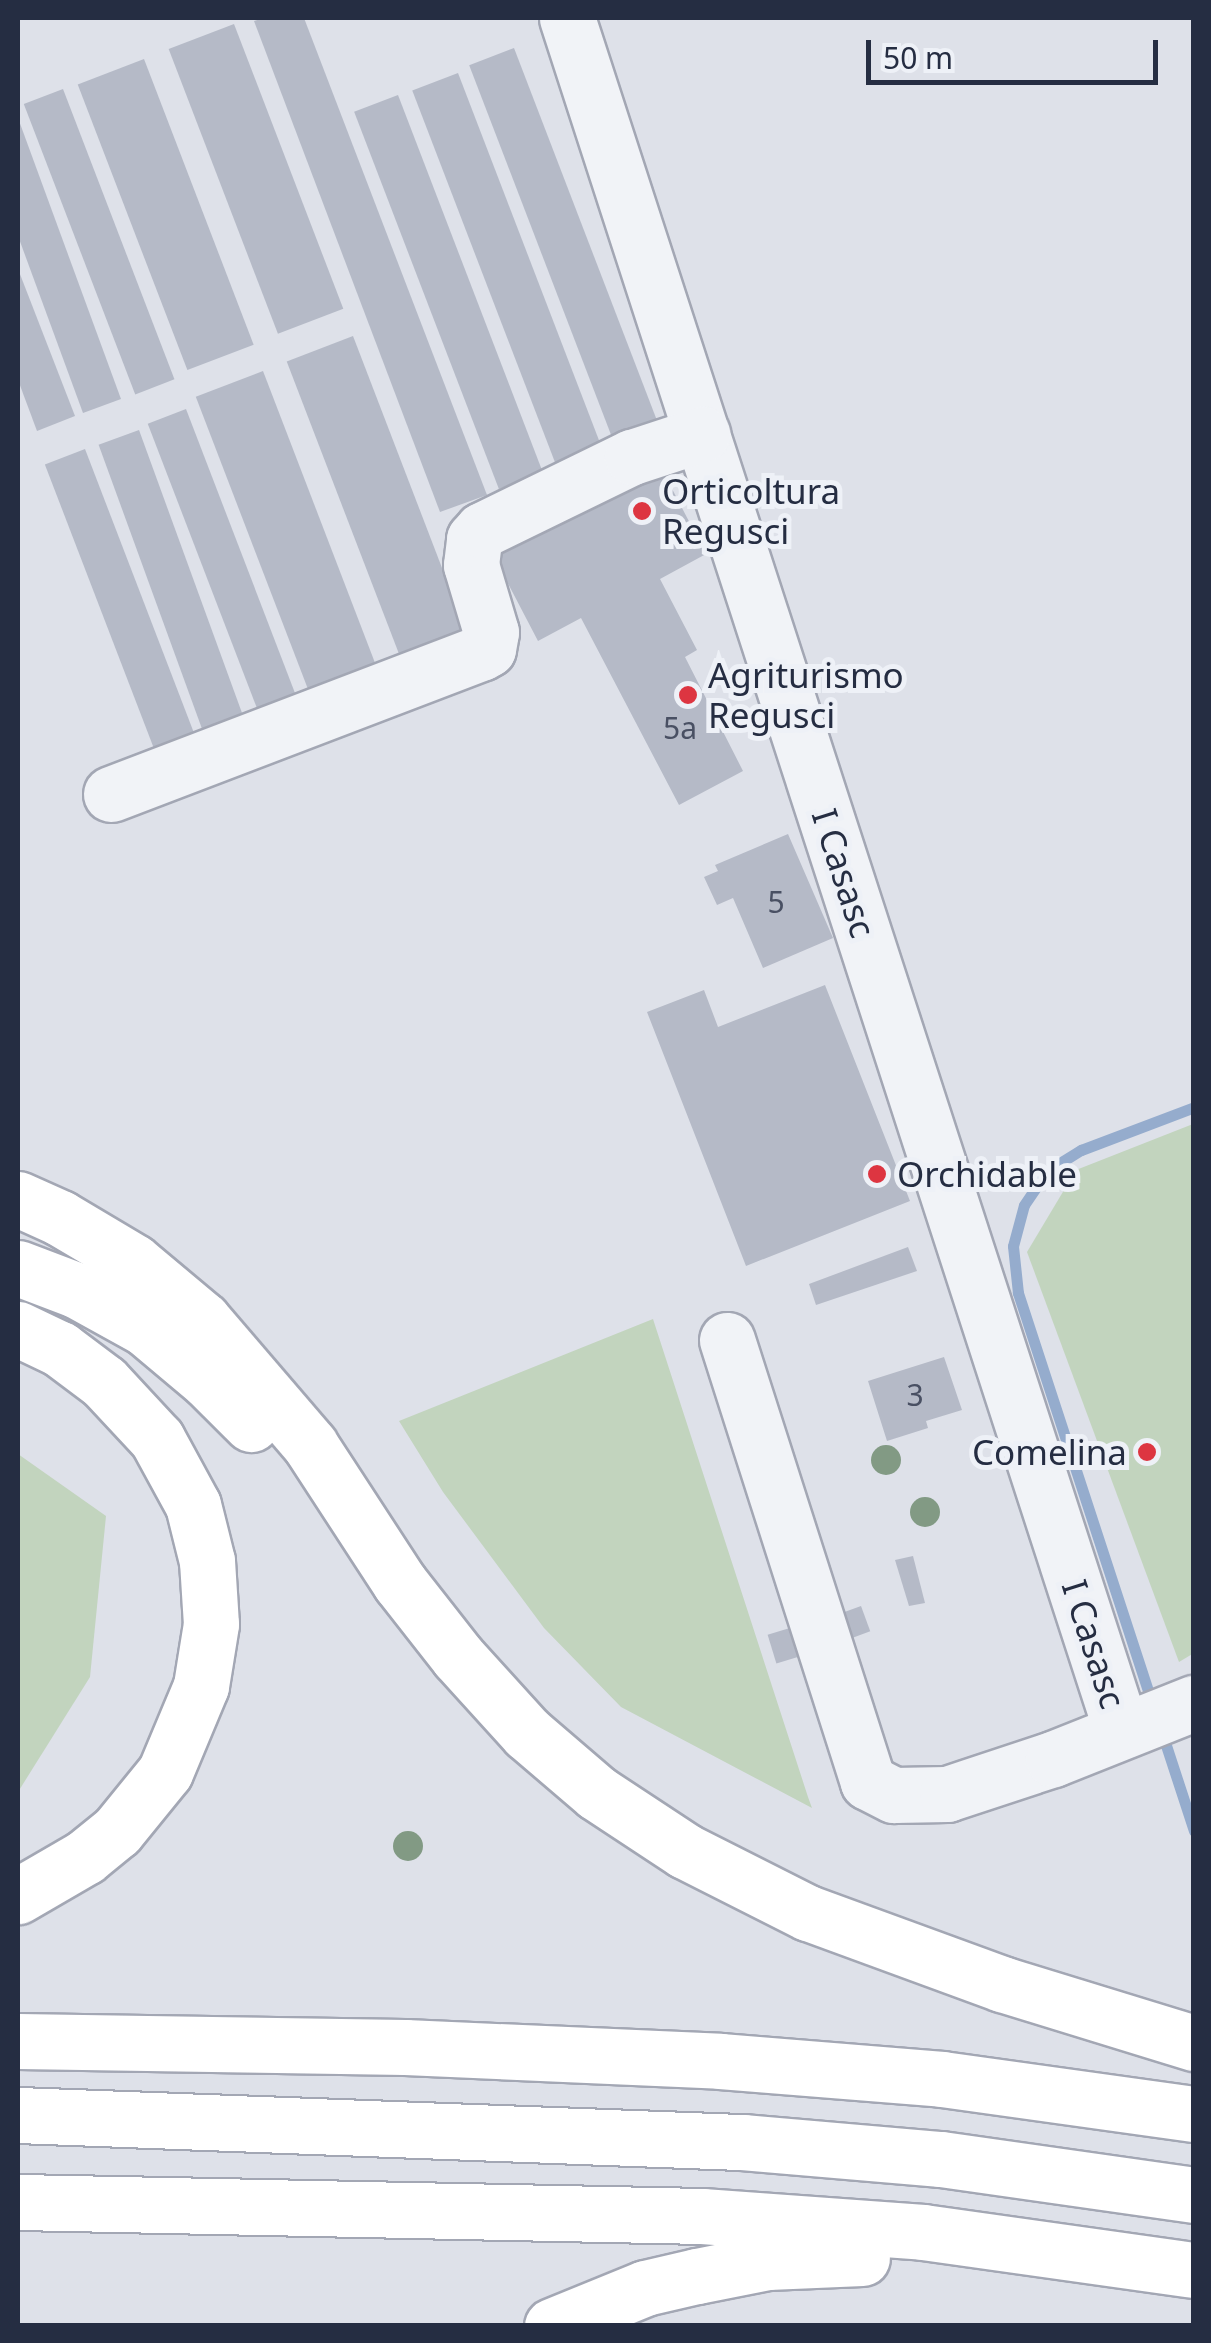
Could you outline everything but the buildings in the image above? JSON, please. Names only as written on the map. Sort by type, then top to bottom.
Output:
[{"type":"highway","points":[[18,1200],[60,1218],[134,1262],[203,1320],[310,1446],[400,1583],[458,1657],[527,1733],[597,1793],[685,1851],[808,1913],[1002,1984],[1194,2043]]},
{"type":"highway","points":[[18,1268],[111,1308],[178,1354],[400,1583]]},
{"type":"highway","points":[[18,1328],[92,1372],[126,1401],[157,1439],[193,1506],[207,1562],[211,1624],[202,1686],[166,1772],[117,1831],[18,1896]]},
{"type":"highway","points":[[18,2041],[404,2047],[720,2060],[942,2079],[1194,2114]]},
{"type":"highway","points":[[18,2114],[742,2142],[1013,2168],[1194,2195]]},
{"type":"highway","points":[[18,2202],[702,2216],[923,2232],[1194,2270]]},
{"type":"highway","points":[[552,2326],[645,2288],[768,2262],[1100,2255]]},
{"type":"street","name":"I Casasc","points":[[567,18],[702,434],[1157,1716],[1053,1759],[960,1790],[923,1797],[879,1790],[862,1772],[728,1340]]},
{"type":"street","points":[[112,794],[481,654],[488,649],[491,632],[471,565],[474,539],[482,530],[632,457],[702,434]]},
{"type":"green space","name":"Comelina","points":[[1193,1124],[1194,1653],[1179,1662],[1027,1252],[1076,1170]]},
{"type":"green space","points":[[653,1319],[812,1808],[621,1707],[544,1628],[443,1492],[399,1421]]},
{"type":"green space","points":[[18,1454],[106,1516],[90,1677],[18,1792]]},
{"type":"waterway","points":[[1153,1706],[1018,1293],[1013,1246],[1024,1205],[1047,1171],[1081,1150],[1194,1107]]},
{"type":"waterway","points":[[1162,1733],[1194,1831]]},
{"type":"place","name":"Orticoltura Regusci","points":[[642,511]]},
{"type":"place","name":"Agriturismo Regusci","points":[[688,695]]},
{"type":"place","name":"Orchidable","points":[[877,1174]]},
{"type":"place","name":"Comelina","points":[[1147,1452]]}]
